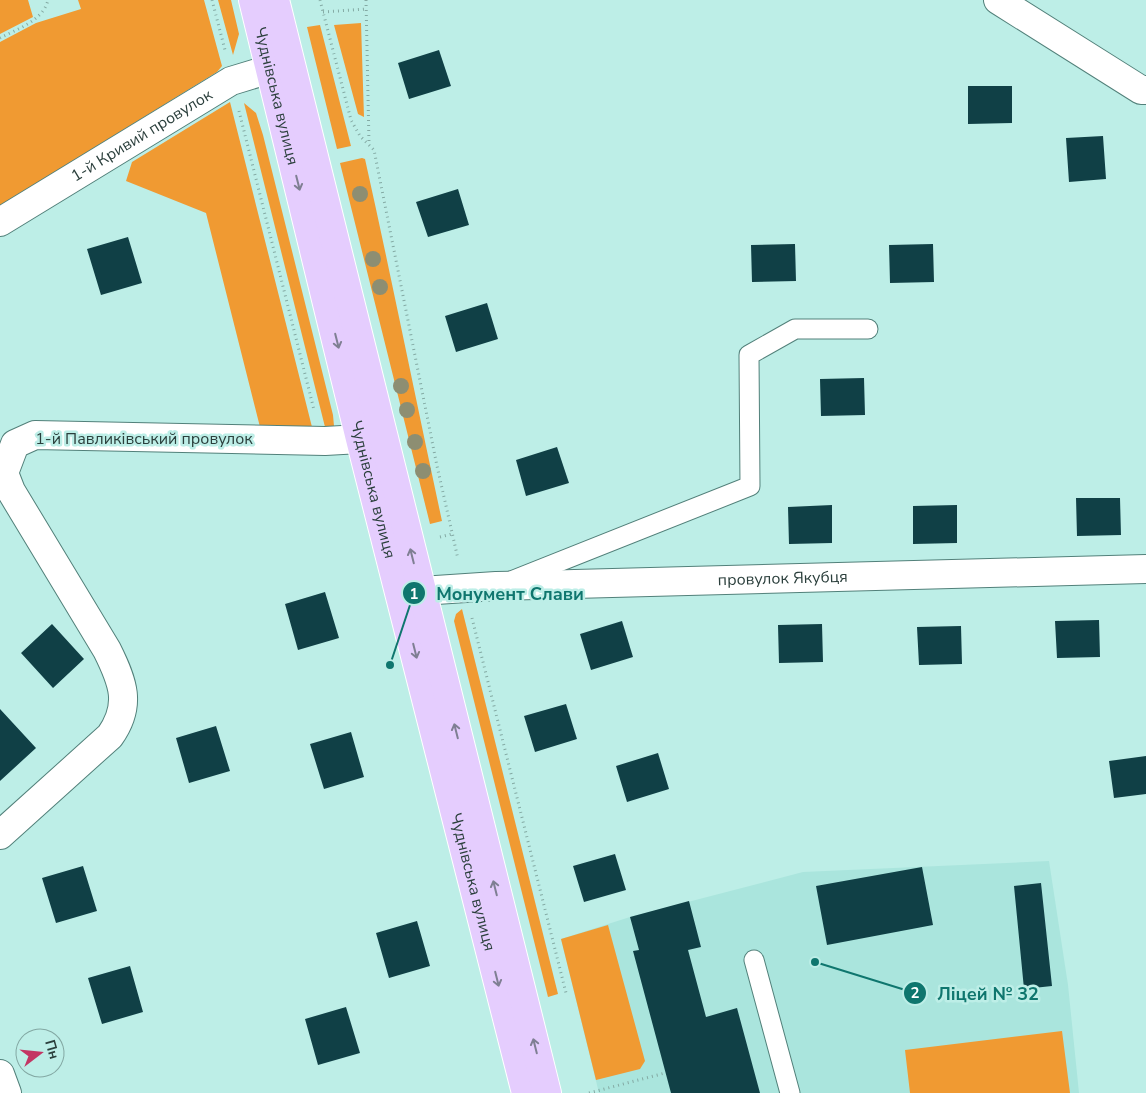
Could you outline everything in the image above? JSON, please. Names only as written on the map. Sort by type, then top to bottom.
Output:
[{"type":"main road","name":"Чуднівська вулиця","points":[[253,0],[280,66],[421,590],[547,1093]]},
{"type":"main road","name":"Чуднівська вулиця","points":[[275,0],[280,66],[360,439],[526,1093]]},
{"type":"street","points":[[998,0],[1141,90],[1146,90]]},
{"type":"street","name":"1-й Кривий провулок","points":[[0,222],[232,81],[280,66]]},
{"type":"street","name":"1-й Павликівський провулок","points":[[0,835],[110,736],[120,720],[124,698],[116,668],[11,491],[4,472],[15,444],[35,435],[325,441],[360,439]]},
{"type":"street","name":"провулок Якубця","points":[[421,590],[496,586],[1146,569]]},
{"type":"street","points":[[0,1074],[7,1093]]},
{"type":"lane","points":[[496,586],[750,486],[749,355],[794,329],[868,329]]},
{"type":"lane","points":[[754,960],[790,1093]]},
{"type":"path","points":[[0,38],[35,20],[46,6],[48,0]]},
{"type":"path","points":[[212,0],[226,54]]},
{"type":"path","points":[[320,0],[351,120],[360,136],[374,150],[460,568]]},
{"type":"path","points":[[366,0],[369,145]]},
{"type":"path","points":[[323,12],[366,9]]},
{"type":"path","points":[[238,110],[315,412]]},
{"type":"path","points":[[434,538],[452,534]]},
{"type":"path","points":[[471,614],[566,993]]},
{"type":"path","points":[[589,1093],[665,1073]]},
{"type":"shaded area","points":[[0,0],[28,0],[33,17],[0,34]]},
{"type":"shaded area","points":[[78,0],[204,0],[222,66],[217,72],[0,206],[0,42],[36,23],[81,9]]},
{"type":"shaded area","points":[[218,0],[231,0],[239,34],[233,55]]},
{"type":"shaded area","points":[[361,23],[364,117],[358,114],[334,25]]},
{"type":"shaded area","points":[[320,25],[351,146],[337,149],[307,27]]},
{"type":"shaded area","points":[[230,102],[313,431],[261,431],[206,213],[126,181],[132,162]]},
{"type":"shaded area","points":[[244,103],[256,113],[263,135],[333,415],[334,426],[326,431]]},
{"type":"shaded area","points":[[365,159],[442,521],[430,524],[340,163]]},
{"type":"shaded area","points":[[462,609],[558,994],[548,997],[454,621],[456,614]]},
{"type":"shaded area","points":[[1049,861],[1068,985],[1079,1093],[599,1093],[561,939],[630,917],[803,872]]},
{"type":"shaded area","points":[[608,925],[645,1061],[640,1069],[596,1080],[561,939]]},
{"type":"shaded area","points":[[1062,1031],[1070,1093],[910,1093],[905,1050]]},
{"type":"building","points":[[439,50],[451,86],[409,99],[398,63]]},
{"type":"building","points":[[968,86],[1012,86],[1012,123],[968,124]]},
{"type":"building","points":[[1103,136],[1106,179],[1069,182],[1066,138]]},
{"type":"building","points":[[458,189],[469,225],[428,237],[416,202]]},
{"type":"building","points":[[128,237],[142,283],[101,295],[87,249]]},
{"type":"building","points":[[795,244],[796,281],[752,282],[751,245]]},
{"type":"building","points":[[933,244],[934,282],[890,283],[889,245]]},
{"type":"building","points":[[487,303],[498,339],[456,352],[445,316]]},
{"type":"building","points":[[864,378],[865,415],[821,416],[820,379]]},
{"type":"building","points":[[557,447],[569,483],[526,496],[516,460]]},
{"type":"building","points":[[1076,498],[1120,498],[1121,535],[1077,536]]},
{"type":"building","points":[[832,505],[832,543],[789,544],[788,507]]},
{"type":"building","points":[[957,505],[957,543],[913,544],[913,506]]},
{"type":"building","points":[[325,592],[339,638],[298,650],[285,604]]},
{"type":"building","points":[[1099,620],[1100,657],[1057,658],[1055,621]]},
{"type":"building","points":[[622,621],[633,657],[591,670],[580,634]]},
{"type":"building","points":[[52,624],[84,659],[53,688],[21,653]]},
{"type":"building","points":[[822,624],[823,662],[779,663],[778,625]]},
{"type":"building","points":[[961,626],[962,664],[919,665],[917,627]]},
{"type":"building","points":[[566,704],[577,739],[535,752],[524,716]]},
{"type":"building","points":[[0,709],[36,748],[0,781]]},
{"type":"building","points":[[216,726],[230,771],[189,783],[176,738]]},
{"type":"building","points":[[351,732],[364,777],[324,789],[310,744]]},
{"type":"building","points":[[658,753],[669,789],[627,802],[616,766]]},
{"type":"building","points":[[1146,756],[1146,794],[1114,798],[1109,761]]},
{"type":"building","points":[[615,854],[626,890],[584,902],[573,866]]},
{"type":"building","points":[[83,866],[97,911],[56,923],[42,878]]},
{"type":"building","points":[[922,867],[933,925],[827,945],[816,886]]},
{"type":"building","points":[[1041,883],[1052,986],[1024,989],[1014,886]]},
{"type":"building","points":[[689,901],[701,947],[688,950],[706,1017],[737,1008],[760,1093],[671,1093],[633,951],[639,950],[630,917]]},
{"type":"building","points":[[417,921],[430,966],[389,978],[376,933]]},
{"type":"building","points":[[130,966],[143,1012],[102,1024],[88,978]]},
{"type":"building","points":[[346,1007],[360,1053],[318,1065],[305,1019]]},
{"type":"place","name":"Монумент Слави","points":[[390,665]]},
{"type":"place","name":"Ліцей № 32","points":[[815,962]]}]
